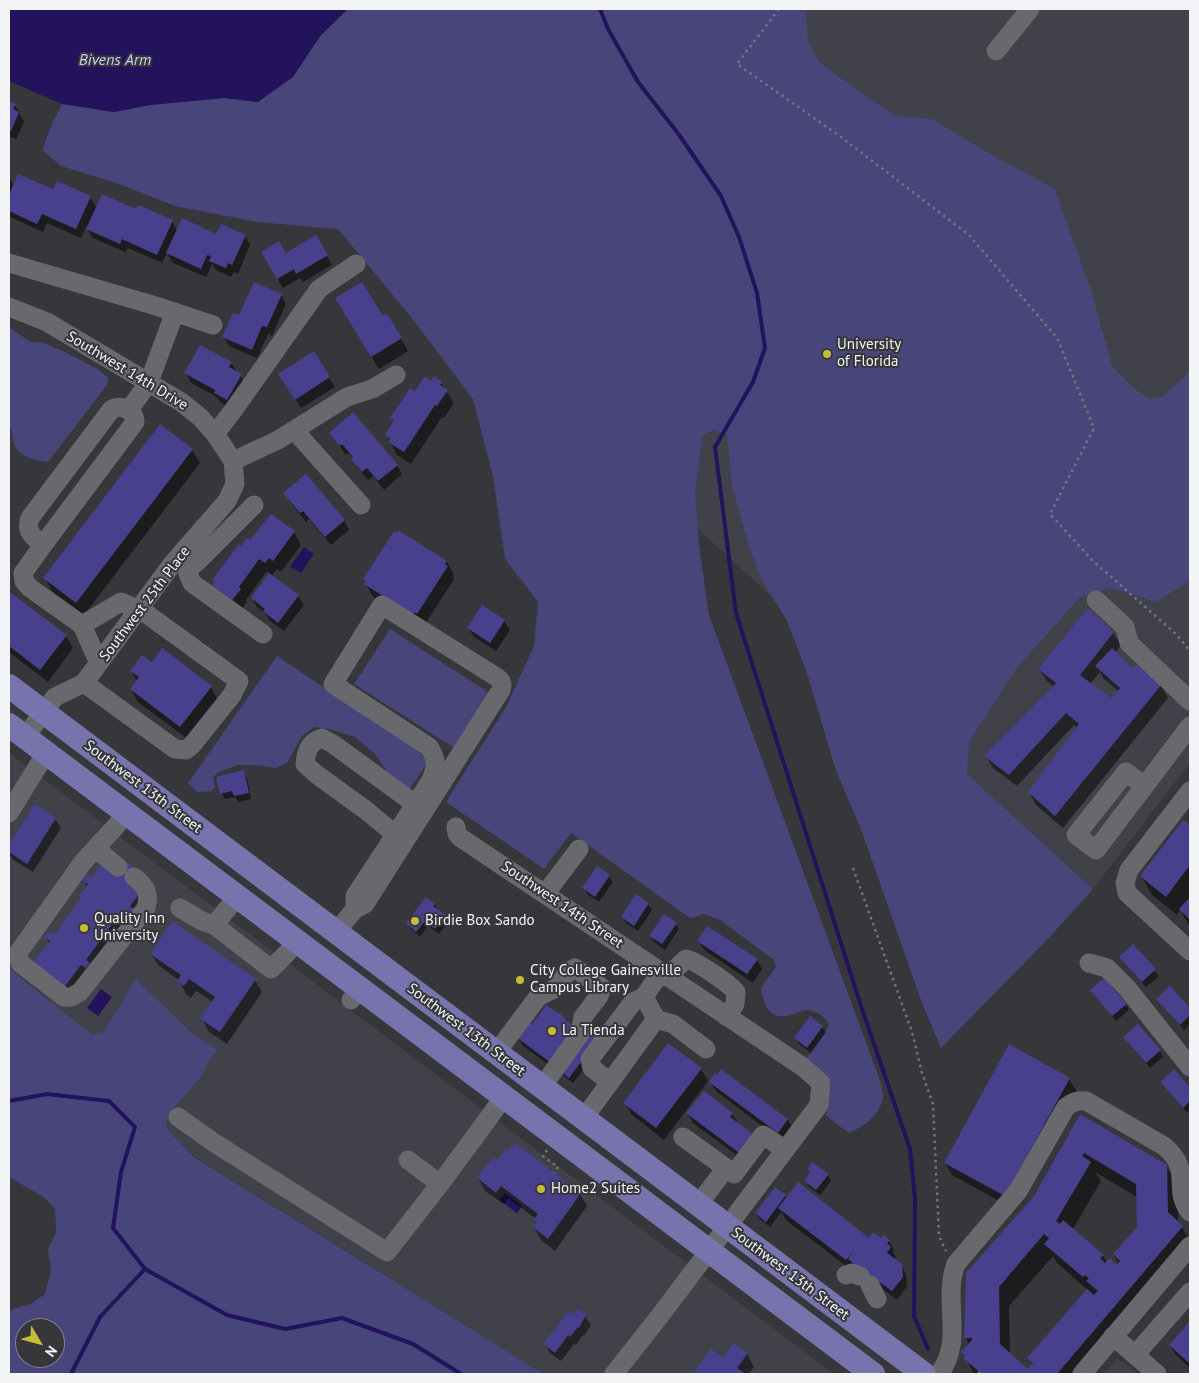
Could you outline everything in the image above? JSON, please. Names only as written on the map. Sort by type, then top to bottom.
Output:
[{"type":"main road","name":"Southwest 13th Street","points":[[9,686],[287,886],[336,932],[924,1374]]},
{"type":"main road","name":"Southwest 13th Street","points":[[17,731],[297,941],[355,994],[386,1007],[499,1103],[709,1250],[873,1374]]},
{"type":"main road","points":[[263,915],[287,886]]},
{"type":"main road","points":[[386,1007],[398,1006],[481,1054],[496,1053]]},
{"type":"main road","points":[[499,1103],[522,1072]]},
{"type":"street","points":[[996,51],[1030,9]]},
{"type":"street","points":[[9,263],[213,325]]},
{"type":"street","points":[[215,434],[319,290],[356,264]]},
{"type":"street","name":"Southwest 14th Drive","points":[[9,307],[47,322],[149,382],[194,412],[215,434],[231,458]]},
{"type":"street","points":[[129,410],[149,382],[175,312]]},
{"type":"street","points":[[231,458],[278,440],[347,397],[372,389],[396,375]]},
{"type":"street","points":[[43,545],[28,529],[30,518],[111,410],[115,407],[129,410],[136,417],[135,422],[43,545],[22,573],[24,581],[82,625],[99,663]]},
{"type":"street","points":[[294,430],[361,505]]},
{"type":"street","name":"Southwest 25th Place","points":[[17,731],[44,712],[55,697],[84,683],[139,610],[188,558],[227,500],[235,484],[231,458]]},
{"type":"street","points":[[188,558],[196,563],[200,560],[254,505]]},
{"type":"street","points":[[188,558],[188,574],[192,583],[263,634]]},
{"type":"street","points":[[1096,600],[1125,627],[1128,643],[1190,701]]},
{"type":"street","points":[[82,625],[121,602],[144,612],[239,681],[232,694],[186,750],[175,749],[161,740],[84,683]]},
{"type":"street","points":[[336,932],[355,909],[365,904],[415,804],[430,782],[436,761],[429,747],[333,684],[382,605],[498,678],[502,686],[399,838]]},
{"type":"street","points":[[1144,786],[1190,726]]},
{"type":"street","points":[[399,838],[305,764],[310,746],[315,740],[322,738],[333,744],[415,804]]},
{"type":"street","points":[[9,812],[46,753]]},
{"type":"street","points":[[1190,790],[1129,870],[1125,883],[1127,893],[1190,951]]},
{"type":"street","points":[[125,812],[117,825],[82,862],[18,953],[20,962],[64,997],[71,997],[80,992],[146,908],[148,900],[147,891],[142,883],[134,877]]},
{"type":"street","name":"Southwest 14th Street","points":[[456,827],[457,834],[461,838],[803,1067],[820,1083],[818,1105],[784,1149]]},
{"type":"street","points":[[96,849],[118,867]]},
{"type":"street","points":[[545,894],[579,849]]},
{"type":"street","points":[[214,925],[238,896]]},
{"type":"street","points":[[180,908],[202,921],[214,925],[271,968],[297,941]]},
{"type":"street","points":[[610,1082],[592,1068],[590,1059],[632,1002],[644,997],[663,975],[688,959],[736,992],[735,1004],[727,1017]]},
{"type":"street","points":[[1089,963],[1107,968],[1114,975],[1190,1067]]},
{"type":"street","points":[[496,1053],[538,997],[556,988],[568,972],[576,968],[602,988],[599,996],[582,1017],[580,1034],[542,1087]]},
{"type":"street","points":[[644,997],[656,1019],[672,1024],[706,1049]]},
{"type":"street","points":[[584,1118],[656,1019]]},
{"type":"street","points":[[939,1374],[949,1357],[953,1339],[951,1277],[956,1264],[1018,1191],[1066,1107],[1072,1102],[1086,1101],[1164,1146],[1174,1154],[1180,1165],[1182,1199],[1190,1212]]},
{"type":"street","points":[[178,1117],[213,1142],[387,1252],[440,1184],[499,1103]]},
{"type":"street","points":[[614,1374],[784,1149],[763,1135],[734,1174],[683,1137]]},
{"type":"street","points":[[408,1160],[440,1184]]},
{"type":"street","points":[[698,1205],[726,1168]]},
{"type":"street","points":[[1082,1374],[1113,1336],[1188,1255]]},
{"type":"street","points":[[1136,1355],[1190,1292]]},
{"type":"street","points":[[1113,1336],[1157,1374]]},
{"type":"path","points":[[779,9],[737,64],[840,137],[969,235],[1057,338],[1094,428],[1050,514],[1094,561],[1176,634],[1190,651]]},
{"type":"path","points":[[854,868],[912,1032],[922,1073],[933,1104],[939,1236],[948,1255],[956,1264]]},
{"type":"path","points":[[548,1149],[543,1156],[558,1167],[554,1172]]},
{"type":"shaded area","name":"University of Florida","points":[[348,9],[1190,9],[1190,763],[1093,889],[644,480],[258,102]]},
{"type":"shaded area","name":"University of Florida","points":[[348,9],[808,9],[806,12],[808,41],[819,62],[858,91],[896,116],[932,119],[997,158],[1054,188],[1091,290],[1112,366],[1132,387],[1149,399],[1164,396],[1190,371],[1190,580],[1157,602],[1110,588],[1080,597],[1016,669],[969,742],[967,774],[1093,889],[1046,941],[941,1048],[922,1003],[862,832],[835,768],[807,673],[786,619],[761,579],[747,540],[732,485],[727,435],[714,430],[703,435],[695,491],[699,545],[709,615],[882,1086],[883,1100],[877,1112],[864,1125],[849,1133],[826,1115],[831,1084],[806,1059],[827,1029],[829,1023],[818,1013],[809,1010],[786,1016],[775,1015],[765,1004],[761,988],[776,967],[774,960],[720,920],[704,914],[690,918],[571,833],[544,869],[446,802],[506,707],[534,646],[538,602],[505,559],[493,476],[473,399],[411,317],[338,229],[257,222],[175,206],[119,184],[61,166],[42,150],[62,104],[114,112],[150,105],[224,98],[258,102],[293,77],[321,35]]},
{"type":"shaded area","points":[[9,327],[30,342],[44,343],[67,353],[99,370],[108,378],[107,385],[48,462],[23,455],[16,448],[13,440],[9,424]]},
{"type":"shaded area","points":[[390,629],[491,694],[456,749],[354,684]]},
{"type":"shaded area","points":[[277,656],[418,751],[425,758],[426,765],[409,790],[395,783],[375,754],[355,737],[330,729],[314,727],[302,736],[287,763],[276,768],[238,765],[219,772],[213,777],[215,787],[212,791],[197,792],[188,783]]},
{"type":"shaded area","points":[[9,753],[834,1374],[544,1374],[195,1157],[168,1130],[166,1123],[169,1114],[200,1078],[209,1061],[218,1050],[193,1034],[137,980],[104,1032],[92,1034],[62,1013],[39,991],[9,968]]},
{"type":"shaded area","points":[[9,968],[92,1034],[104,1032],[136,979],[193,1034],[218,1050],[209,1061],[200,1078],[169,1114],[166,1123],[168,1130],[194,1157],[544,1374],[9,1374],[9,1313],[13,1309],[31,1304],[45,1294],[51,1271],[48,1249],[56,1233],[55,1209],[45,1198],[9,1177]]},
{"type":"shaded area","points":[[1117,1358],[1139,1374],[1103,1374]]},
{"type":"water","name":"Bivens Arm","points":[[9,9],[348,9],[321,35],[293,77],[258,102],[224,98],[150,105],[114,112],[62,104],[9,81]]},
{"type":"water","points":[[304,547],[314,554],[301,573],[290,567]]},
{"type":"water","points":[[101,989],[112,997],[98,1016],[87,1008]]},
{"type":"water","points":[[505,1193],[522,1206],[517,1213],[499,1200]]},
{"type":"building","points":[[9,101],[16,104],[13,109],[19,112],[11,131],[9,130]]},
{"type":"building","points":[[18,174],[53,189],[57,181],[91,196],[76,229],[42,214],[37,224],[9,211],[9,195]]},
{"type":"building","points":[[102,194],[136,209],[138,205],[173,220],[157,255],[122,239],[120,244],[86,229]]},
{"type":"building","points":[[182,218],[216,234],[221,224],[246,235],[232,265],[228,263],[226,268],[209,261],[211,256],[207,255],[201,269],[166,253]]},
{"type":"building","points":[[316,235],[328,255],[296,274],[294,269],[277,279],[261,252],[279,241],[286,253]]},
{"type":"building","points":[[254,282],[282,294],[267,327],[262,326],[252,350],[222,337],[233,313],[239,315]]},
{"type":"building","points":[[362,282],[383,316],[387,314],[402,338],[371,357],[335,298]]},
{"type":"building","points":[[200,345],[232,362],[229,367],[242,374],[227,400],[214,393],[215,390],[184,373]]},
{"type":"building","points":[[314,351],[330,377],[295,400],[278,374]]},
{"type":"building","points":[[425,376],[431,381],[434,376],[442,382],[440,385],[448,390],[437,406],[435,405],[404,452],[388,442],[390,439],[385,435],[394,420],[390,418],[410,388],[415,391]]},
{"type":"building","points":[[353,412],[398,465],[378,481],[367,468],[362,472],[342,444],[340,446],[329,433]]},
{"type":"building","points":[[160,424],[193,449],[76,603],[43,578]]},
{"type":"building","points":[[306,474],[345,520],[325,537],[303,511],[300,513],[283,493]]},
{"type":"building","points":[[271,514],[295,531],[273,561],[269,558],[265,563],[259,559],[230,603],[210,588],[215,581],[213,579],[239,544],[241,546],[247,538],[250,540]]},
{"type":"building","points":[[398,530],[447,561],[445,564],[448,566],[417,614],[414,612],[413,615],[364,584],[366,581],[363,579],[394,531],[397,533]]},
{"type":"building","points":[[269,573],[299,595],[278,623],[251,598]]},
{"type":"building","points":[[11,593],[67,635],[40,670],[9,646],[9,595]]},
{"type":"building","points":[[482,605],[505,620],[490,643],[467,628]]},
{"type":"building","points":[[1088,608],[1114,632],[1080,675],[1111,698],[1120,688],[1095,666],[1112,648],[1132,668],[1138,664],[1162,684],[1055,816],[1028,792],[1079,724],[1066,713],[1009,775],[984,756],[1056,683],[1038,669]]},
{"type":"building","points":[[162,648],[212,686],[180,727],[130,689],[139,677],[130,671],[142,655],[152,662]]},
{"type":"building","points":[[244,770],[249,793],[234,796],[232,791],[220,794],[216,777]]},
{"type":"building","points":[[35,804],[56,818],[27,864],[9,852],[9,844]]},
{"type":"building","points":[[1183,820],[1190,825],[1190,865],[1166,897],[1140,876]]},
{"type":"building","name":"Quality Inn University","points":[[124,860],[138,871],[140,893],[130,906],[135,910],[131,916],[126,912],[116,925],[113,923],[86,960],[90,963],[86,968],[81,965],[63,989],[31,965],[50,941],[44,937],[48,932],[54,935],[81,898],[79,896],[88,884],[82,880],[86,875],[91,878],[101,865],[113,874]]},
{"type":"building","points":[[597,866],[610,875],[595,897],[582,888]]},
{"type":"building","points":[[636,894],[649,903],[634,926],[621,917]]},
{"type":"building","points":[[426,897],[435,904],[433,906],[446,915],[435,929],[425,921],[416,932],[406,923]]},
{"type":"building","points":[[1190,897],[1190,920],[1179,909]]},
{"type":"building","points":[[664,914],[677,923],[662,944],[649,936]]},
{"type":"building","points":[[172,921],[256,979],[220,1032],[200,1019],[215,997],[189,979],[184,986],[177,981],[181,975],[150,954]]},
{"type":"building","points":[[707,926],[758,959],[747,974],[697,941]]},
{"type":"building","points":[[1133,944],[1156,969],[1142,982],[1119,957]]},
{"type":"building","points":[[1104,978],[1127,1004],[1112,1016],[1090,990]]},
{"type":"building","points":[[1170,986],[1190,1008],[1190,1015],[1180,1025],[1156,999]]},
{"type":"building","points":[[546,1005],[566,1018],[574,1026],[570,1032],[573,1034],[551,1063],[516,1037],[528,1021],[532,1024]]},
{"type":"building","points":[[810,1016],[823,1026],[807,1048],[794,1038]]},
{"type":"building","points":[[1138,1024],[1161,1050],[1146,1063],[1123,1037]]},
{"type":"building","points":[[588,1031],[595,1036],[598,1032],[601,1035],[569,1078],[559,1070]]},
{"type":"building","points":[[668,1043],[702,1068],[656,1128],[623,1103]]},
{"type":"building","points":[[1009,1044],[1070,1078],[1005,1196],[944,1163]]},
{"type":"building","points":[[721,1069],[788,1119],[778,1133],[709,1082],[715,1073],[717,1075]]},
{"type":"building","points":[[1174,1069],[1190,1087],[1190,1101],[1183,1108],[1160,1082]]},
{"type":"building","points":[[704,1091],[733,1113],[730,1117],[756,1136],[742,1155],[686,1113]]},
{"type":"building","points":[[1080,1114],[1167,1165],[1168,1212],[1183,1226],[1057,1374],[982,1374],[963,1358],[965,1356],[961,1352],[972,1340],[972,1338],[964,1338],[966,1273],[1034,1196]],"holes":[[[1084,1153],[1136,1184],[1137,1227],[1113,1254],[1120,1261],[1117,1265],[1110,1258],[1105,1263],[1100,1258],[1104,1255],[1063,1220],[1060,1224],[1056,1221],[1091,1162],[1082,1156]],[[1044,1234],[1049,1238],[1044,1244],[1083,1277],[1085,1275],[1089,1278],[1086,1281],[1098,1291],[1094,1295],[1087,1289],[1027,1358],[1033,1363],[1028,1369],[1000,1344],[999,1287]]]},
{"type":"building","name":"Home2 Suites","points":[[515,1143],[581,1193],[548,1239],[533,1227],[537,1222],[533,1220],[538,1214],[501,1186],[496,1193],[477,1178],[493,1157],[497,1160],[506,1149],[508,1151]]},
{"type":"building","points":[[812,1162],[829,1174],[816,1190],[804,1181],[810,1172],[807,1170]]},
{"type":"building","points":[[798,1182],[869,1238],[873,1232],[881,1238],[883,1235],[890,1240],[887,1243],[891,1247],[887,1253],[902,1264],[903,1277],[892,1291],[875,1279],[866,1289],[856,1282],[864,1271],[848,1259],[854,1251],[846,1260],[778,1208]]},
{"type":"building","points":[[775,1187],[786,1195],[766,1222],[755,1213]]},
{"type":"building","points":[[578,1309],[586,1315],[579,1328],[570,1337],[568,1335],[555,1353],[543,1344],[569,1311],[574,1314]]},
{"type":"building","points":[[1190,1321],[1190,1362],[1189,1363],[1169,1345]]},
{"type":"building","points":[[734,1343],[748,1353],[737,1368],[746,1374],[693,1374],[711,1349],[723,1357]]},
{"type":"waterway","points":[[600,9],[608,29],[638,82],[680,136],[721,196],[739,237],[757,293],[765,348],[753,382],[715,447],[736,613],[861,1006],[910,1149],[915,1199],[914,1316],[928,1349]]},
{"type":"waterway","points":[[9,1101],[47,1094],[109,1101],[135,1127],[121,1172],[113,1228],[145,1269],[227,1315],[285,1329],[342,1318],[413,1344],[461,1374]]},
{"type":"waterway","points":[[71,1374],[100,1317],[145,1269]]},
{"type":"place","name":"University of Florida","points":[[827,354]]},
{"type":"place","name":"Birdie Box Sando","points":[[415,921]]},
{"type":"place","name":"Quality Inn University","points":[[84,928]]},
{"type":"place","name":"City College Gainesville Campus Library","points":[[520,980]]},
{"type":"place","name":"La Tienda","points":[[552,1031]]},
{"type":"place","name":"Home2 Suites","points":[[541,1189]]}]
